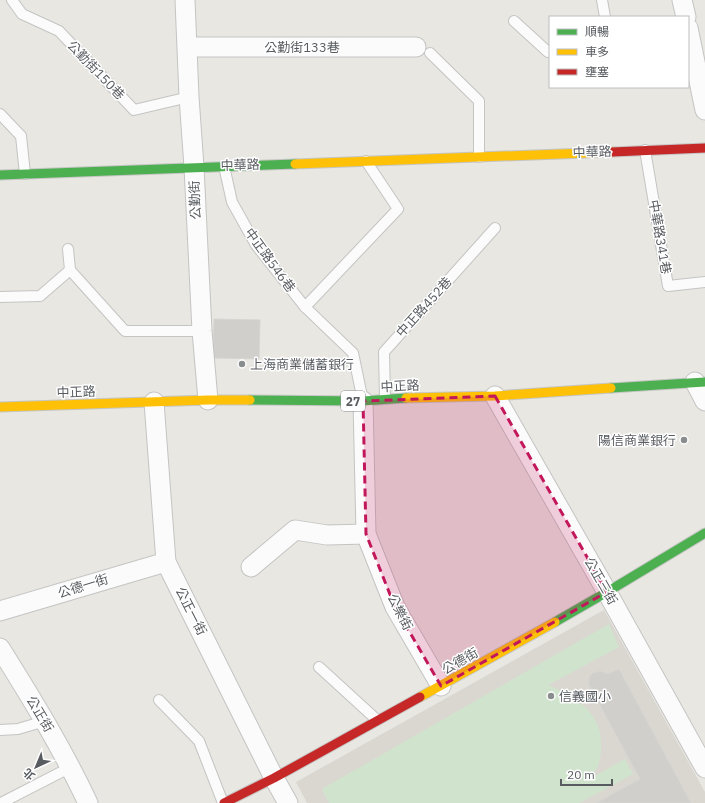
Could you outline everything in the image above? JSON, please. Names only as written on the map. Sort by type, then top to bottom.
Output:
[{"type":"street","name":"公勤街","points":[[185,0],[202,331],[208,400]]},
{"type":"street","points":[[682,0],[686,16]]},
{"type":"street","points":[[689,33],[705,110]]},
{"type":"street","name":"公勤街133巷","points":[[188,47],[423,50]]},
{"type":"street","name":"中華路","points":[[0,175],[705,148]]},
{"type":"street","points":[[700,382],[705,401]]},
{"type":"street","name":"中正路","points":[[0,407],[208,400],[362,402],[385,398],[495,396],[700,382]]},
{"type":"street","name":"公正三街","points":[[495,396],[705,768]]},
{"type":"street","name":"公正一街","points":[[154,402],[166,562],[288,803]]},
{"type":"street","name":"公樂街","points":[[362,402],[366,534],[395,607],[441,686]]},
{"type":"street","points":[[251,567],[295,530],[326,535],[366,534]]},
{"type":"street","name":"公德街","points":[[224,803],[274,778],[441,686],[607,592],[705,533]]},
{"type":"street","name":"公德一街","points":[[0,611],[166,562]]},
{"type":"street","name":"公正街","points":[[0,648],[45,721],[71,767],[88,803]]},
{"type":"lane","name":"公勤街150巷","points":[[12,0],[22,14],[59,31],[134,110],[189,97]]},
{"type":"lane","points":[[602,0],[605,16]]},
{"type":"lane","points":[[514,21],[549,52]]},
{"type":"lane","points":[[423,50],[479,102],[479,157]]},
{"type":"lane","points":[[0,114],[21,136],[25,174]]},
{"type":"lane","name":"中華路341巷","points":[[645,150],[668,286],[705,282]]},
{"type":"lane","points":[[305,308],[398,209],[366,161]]},
{"type":"lane","name":"中正路546巷","points":[[224,166],[232,202],[256,245],[305,308],[353,353],[362,402]]},
{"type":"lane","name":"中正路452巷","points":[[385,398],[384,352],[495,228]]},
{"type":"lane","points":[[68,249],[70,270],[125,331],[202,331]]},
{"type":"lane","points":[[0,297],[40,296],[70,270]]},
{"type":"lane","points":[[320,667],[377,720]]},
{"type":"lane","points":[[159,700],[199,742],[224,803]]},
{"type":"lane","points":[[0,730],[18,729],[45,721]]},
{"type":"lane","points":[[0,803],[71,767]]},
{"type":"highlighted area","points":[[495,396],[607,592],[441,686],[395,607],[366,534],[363,401]]},
{"type":"shaded area","name":"信義國小","points":[[604,610],[705,792],[705,803],[307,803],[296,782]]},
{"type":"green space","points":[[609,624],[619,647],[548,685],[575,699],[584,706],[596,721],[601,742],[601,751],[599,763],[593,777],[625,759],[633,774],[579,803],[329,803],[322,789]]},
{"type":"building","points":[[214,319],[260,320],[259,359],[213,358]]},
{"type":"building","points":[[619,669],[691,803],[596,803],[640,779],[589,685],[589,677],[593,673],[600,671],[608,674]]},
{"type":"traffic: fast","points":[[0,175],[295,164]]},
{"type":"traffic: fast","points":[[611,388],[705,382]]},
{"type":"traffic: fast","points":[[250,400],[363,401],[406,398]]},
{"type":"traffic: fast","points":[[555,622],[705,533]]},
{"type":"traffic: slow","points":[[295,164],[612,152]]},
{"type":"traffic: slow","points":[[406,398],[495,396],[611,388]]},
{"type":"traffic: slow","points":[[0,407],[250,400]]},
{"type":"traffic: slow","points":[[420,697],[555,622]]},
{"type":"traffic: jam","points":[[612,152],[705,148]]},
{"type":"traffic: jam","points":[[224,803],[274,778],[420,697]]},
{"type":"place","name":"上海商業儲蓄銀行","points":[[242,364]]},
{"type":"place","name":"陽信商業銀行","points":[[684,440]]},
{"type":"place","name":"信義國小","points":[[551,696]]}]
